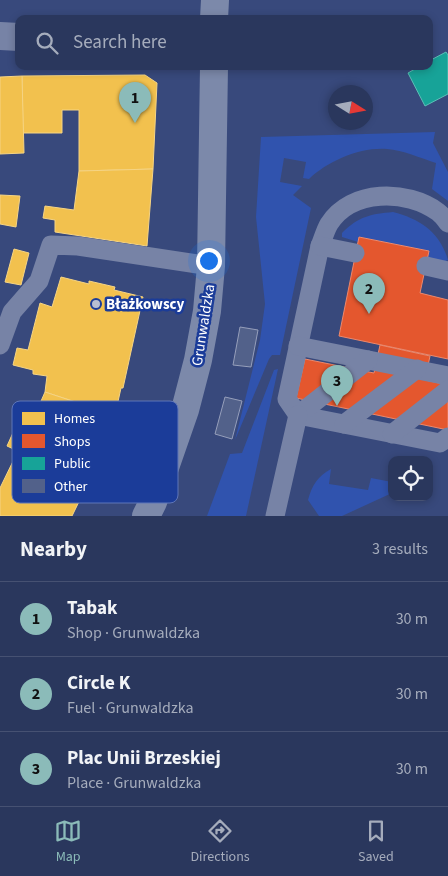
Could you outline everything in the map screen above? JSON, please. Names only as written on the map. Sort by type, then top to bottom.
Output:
[{"type":"main road","points":[[214,15],[215,0]]},
{"type":"main road","name":"Grunwaldzka","points":[[178,428],[190,393],[207,310],[211,266],[214,70]]},
{"type":"main road","name":"Grunwaldzka","points":[[146,516],[152,503]]},
{"type":"street","points":[[0,36],[15,36]]},
{"type":"lane","points":[[448,223],[438,212],[417,201],[393,196],[369,198],[348,206],[330,224],[320,246],[287,399],[298,414],[440,443],[448,437]]},
{"type":"lane","points":[[0,345],[12,312],[39,281],[51,245],[78,246],[211,266]]},
{"type":"lane","points":[[320,246],[356,253]]},
{"type":"lane","points":[[426,266],[448,271]]},
{"type":"lane","points":[[298,346],[448,376]]},
{"type":"lane","points":[[275,516],[298,414],[368,360]]},
{"type":"lane","points":[[344,424],[417,369]]},
{"type":"lane","points":[[392,434],[448,390]]},
{"type":"shaded area","points":[[435,132],[433,143],[448,172],[448,201],[432,189],[436,163],[412,154],[387,149],[366,150],[345,156],[325,166],[309,179],[303,178],[306,162],[284,158],[280,182],[302,186],[293,195],[311,208],[280,355],[272,355],[269,359],[235,440],[260,340],[265,304],[256,217],[261,137]]},
{"type":"shaded area","points":[[393,212],[412,219],[428,228],[440,242],[448,260],[443,262],[427,259],[428,251],[359,237],[358,242],[342,237],[342,233],[348,227],[360,219]]},
{"type":"shaded area","points":[[278,369],[246,516],[207,516],[230,454],[242,453],[274,370]]},
{"type":"shaded area","points":[[331,469],[329,484],[368,490],[371,478],[388,481],[388,495],[342,516],[319,516],[308,500],[311,490],[322,475]]},
{"type":"building: Homes","points":[[145,75],[157,83],[153,169],[79,171],[79,110],[62,110],[62,133],[23,133],[22,76]]},
{"type":"building: Homes","points":[[22,76],[24,153],[0,154],[0,77]]},
{"type":"building: Homes","points":[[153,169],[147,246],[55,232],[55,220],[43,218],[45,206],[74,210],[79,171]]},
{"type":"building: Homes","points":[[0,195],[20,196],[16,227],[0,224]]},
{"type":"building: Homes","points":[[14,249],[29,253],[21,285],[5,282]]},
{"type":"building: Homes","points":[[61,277],[89,284],[89,281],[115,287],[114,290],[143,297],[123,388],[121,388],[118,401],[72,401],[45,392],[47,376],[33,374],[33,370],[13,365],[17,348],[28,350],[40,303],[52,307]]},
{"type":"building: Homes","points":[[45,392],[72,401],[41,401]]},
{"type":"building: Homes","points":[[12,435],[12,448],[7,446]]},
{"type":"building: Homes","points":[[12,463],[12,503],[78,503],[72,516],[0,516],[0,488]]},
{"type":"building: Shops","points":[[359,237],[429,251],[420,293],[448,300],[448,359],[339,336]]},
{"type":"building: Shops","points":[[380,345],[430,356],[425,380],[448,385],[448,430],[296,398],[305,359],[374,373]]},
{"type":"building: Public","points":[[446,52],[448,55],[448,94],[425,106],[408,73],[413,70],[433,70],[433,59]]},
{"type":"building: Other","points":[[240,327],[258,330],[251,367],[233,365]]},
{"type":"building: Other","points":[[225,397],[242,401],[232,439],[215,434]]},
{"type":"place","name":"Tabak","points":[[135,123]]},
{"type":"place","name":"Błażkowscy","points":[[96,304]]},
{"type":"place","name":"Circle K","points":[[369,314]]},
{"type":"place","name":"Plac Unii Brzeskiej","points":[[337,406]]}]
